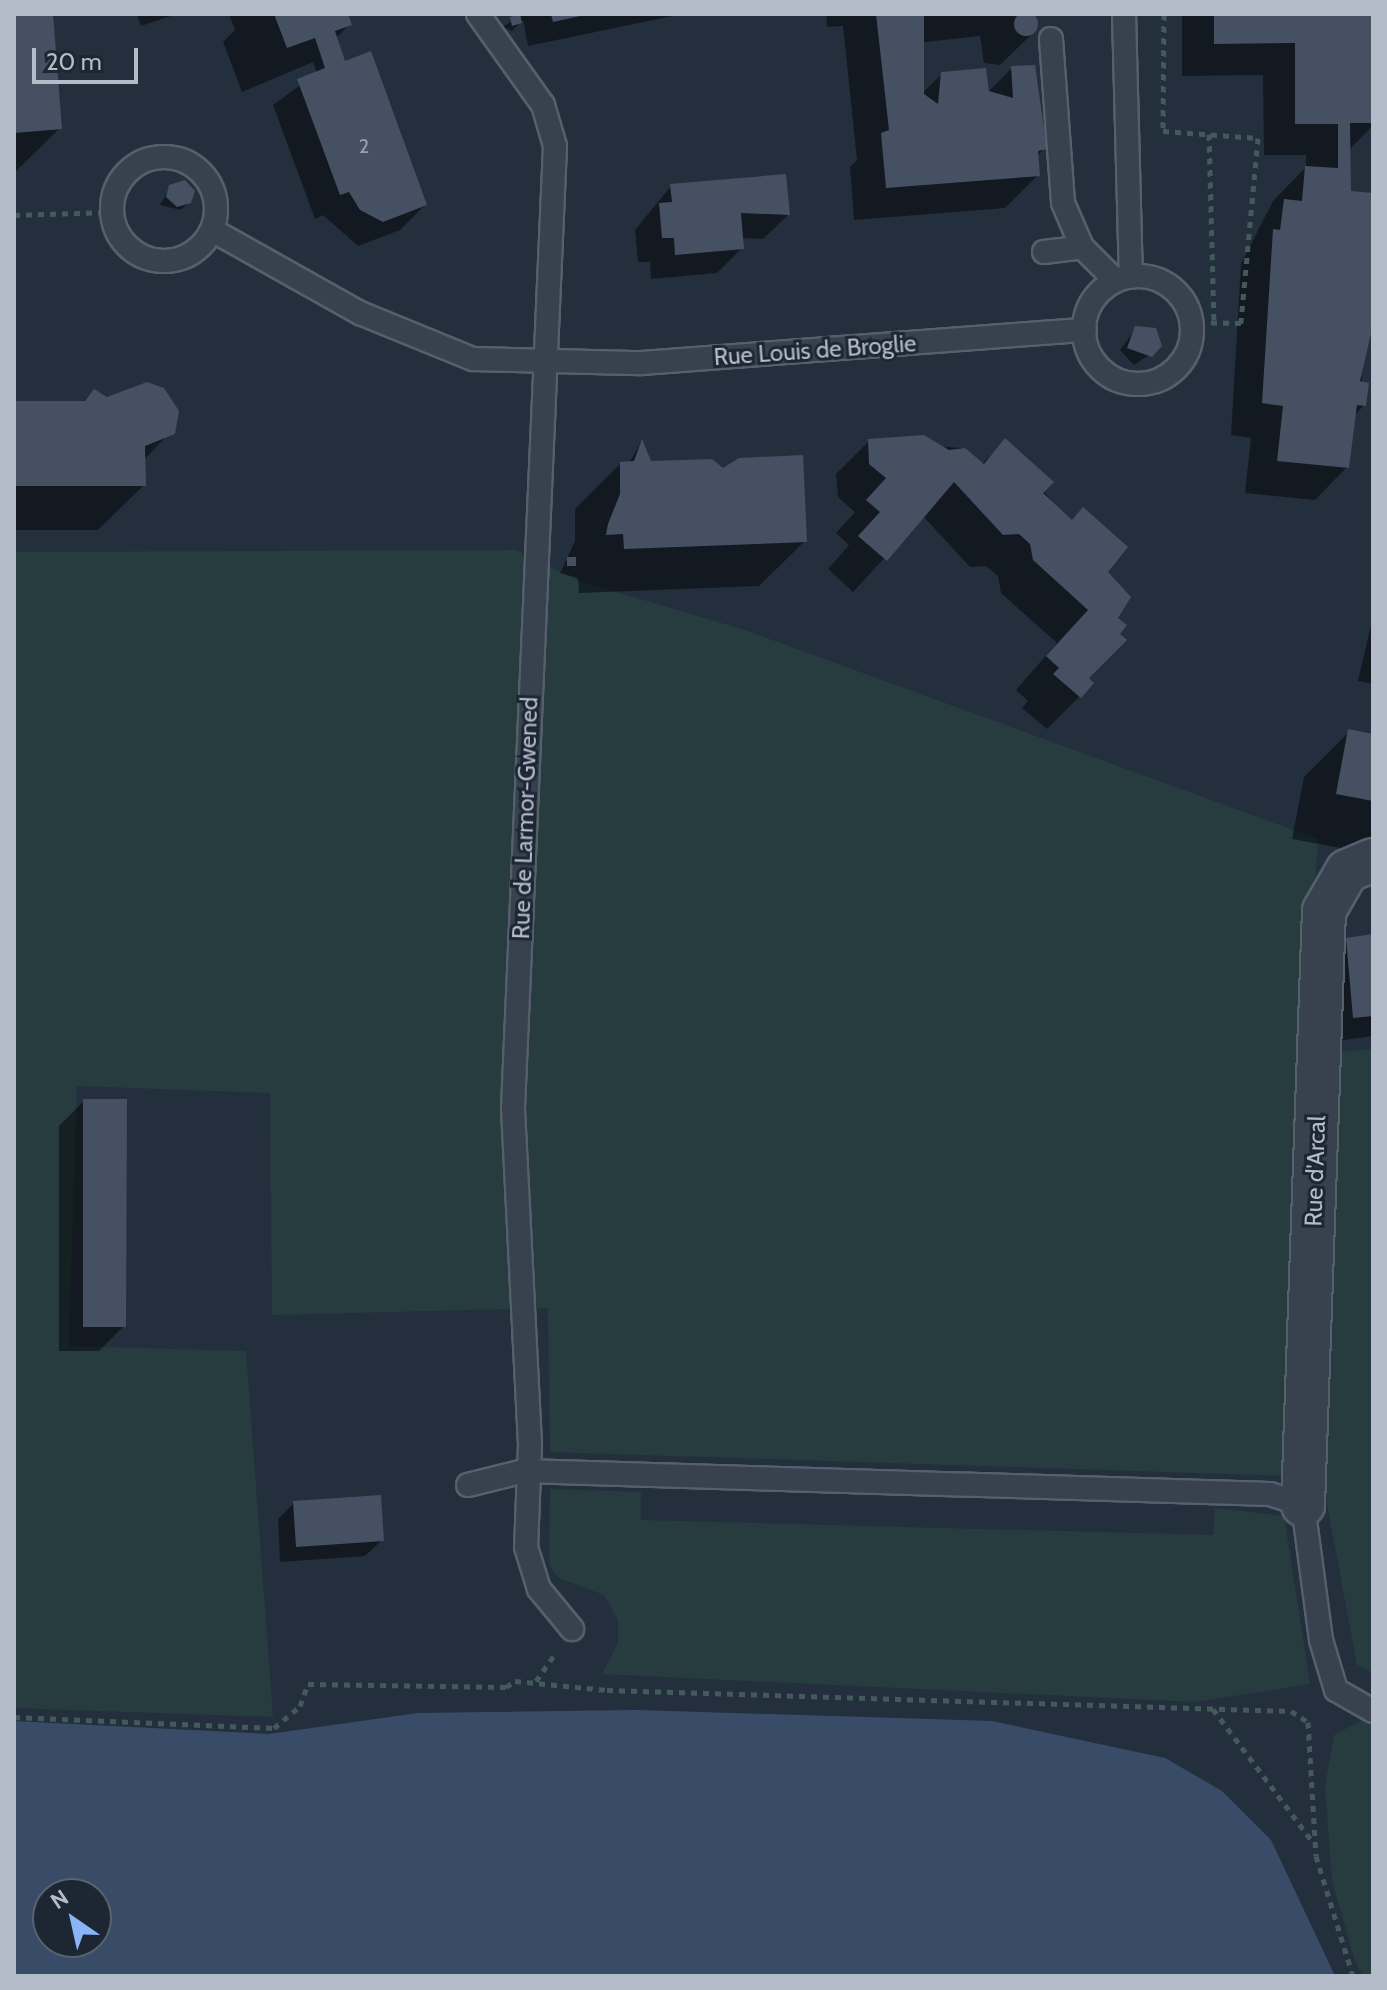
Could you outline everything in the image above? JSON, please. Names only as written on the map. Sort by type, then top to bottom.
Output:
[{"type":"street","name":"Rue d'Arcal","points":[[1303,1505],[1324,911],[1347,871],[1373,860]]},
{"type":"lane","name":"Rue de Larmor-Gwened","points":[[478,14],[551,123],[513,1109],[530,1445],[524,1471],[531,1571],[572,1629]]},
{"type":"lane","points":[[1123,278],[1124,14]]},
{"type":"lane","points":[[1051,39],[1063,203],[1082,247],[1123,278],[1167,285],[1203,322],[1182,361],[1148,385],[1113,379],[1096,364],[1085,330],[1097,294],[1123,278]]},
{"type":"lane","points":[[175,158],[206,177],[214,194],[212,230],[189,255],[154,261],[125,244],[111,212],[129,170],[175,158]]},
{"type":"lane","name":"Rue Louis de Broglie","points":[[212,230],[360,313],[473,359],[642,363],[1085,330]]},
{"type":"lane","points":[[1044,252],[1082,247]]},
{"type":"lane","points":[[468,1485],[524,1471],[1270,1494],[1303,1505],[1321,1640],[1336,1690],[1373,1711]]},
{"type":"path","points":[[1164,14],[1163,131],[1209,134],[1258,138],[1241,323],[1203,322],[1209,134]]},
{"type":"path","points":[[14,215],[111,212]]},
{"type":"path","points":[[14,1717],[274,1728],[300,1706],[308,1684],[506,1687],[515,1681],[607,1690],[1291,1711],[1308,1722],[1314,1842],[1353,1976]]},
{"type":"path","points":[[1212,1708],[1314,1842]]},
{"type":"green space","points":[[516,550],[579,581],[745,630],[1318,839],[1306,1038],[1337,1052],[1373,1049],[1373,1673],[1357,1665],[1322,1477],[550,1452],[548,1308],[272,1315],[270,1093],[77,1086],[69,1346],[246,1351],[273,1717],[14,1708],[14,552]]},
{"type":"green space","points":[[550,1489],[641,1492],[641,1520],[1213,1535],[1215,1508],[1284,1516],[1310,1684],[1195,1702],[602,1674],[618,1643],[618,1620],[604,1595],[559,1578],[549,1565]]},
{"type":"green space","points":[[1366,1718],[1373,1720],[1373,1976],[1363,1976],[1355,1961],[1332,1881],[1325,1786],[1334,1735]]},
{"type":"water","points":[[637,1710],[992,1721],[1165,1758],[1222,1791],[1271,1840],[1335,1976],[14,1976],[14,1721],[269,1734],[418,1713]]},
{"type":"building","points":[[1021,12],[1031,12],[1038,19],[1038,29],[1031,36],[1021,36],[1014,29],[1014,19]]},
{"type":"building","points":[[14,14],[53,14],[62,129],[14,133]]},
{"type":"building","points":[[274,14],[348,14],[352,25],[335,31],[345,61],[371,51],[427,205],[383,222],[360,210],[349,192],[340,195],[297,79],[325,68],[315,38],[287,48]]},
{"type":"building","points":[[520,14],[522,23],[512,26],[510,17]]},
{"type":"building","points":[[551,14],[585,14],[585,15],[553,22]]},
{"type":"building","points":[[876,14],[924,14],[924,94],[938,104],[941,72],[986,68],[989,91],[1013,98],[1011,66],[1035,65],[1047,149],[1038,151],[1040,176],[886,188],[881,133],[889,130]]},
{"type":"building","points":[[1214,14],[1373,14],[1373,123],[1350,123],[1351,191],[1373,193],[1373,325],[1360,381],[1369,383],[1366,406],[1357,405],[1349,468],[1277,461],[1283,406],[1262,403],[1273,229],[1280,230],[1284,199],[1302,201],[1305,166],[1338,168],[1338,124],[1295,124],[1295,43],[1214,44]]},
{"type":"building","points":[[786,174],[790,215],[741,213],[744,249],[675,255],[674,238],[662,238],[659,203],[672,202],[670,184]]},
{"type":"building","points":[[185,180],[195,191],[191,203],[177,207],[166,197],[169,185]]},
{"type":"building","points":[[1135,326],[1156,328],[1162,346],[1152,357],[1127,348]]},
{"type":"building","points":[[147,382],[164,388],[179,411],[175,434],[145,446],[146,486],[14,486],[14,401],[85,401],[94,389],[107,397]]},
{"type":"building","points":[[924,435],[949,450],[965,448],[984,464],[1005,438],[1054,482],[1043,493],[1072,520],[1083,507],[1128,547],[1108,572],[1131,597],[1118,618],[1127,625],[1120,634],[1127,640],[1089,678],[1094,683],[1081,698],[1053,674],[1059,668],[1046,656],[1088,610],[1033,560],[1030,544],[1019,534],[1003,535],[954,482],[887,561],[858,536],[880,512],[866,500],[886,478],[869,464],[868,439]]},
{"type":"building","points":[[642,439],[651,461],[712,459],[723,468],[739,458],[803,455],[807,542],[624,549],[623,534],[606,535],[620,494],[620,462],[634,461]]},
{"type":"building","points":[[567,557],[576,557],[576,566],[567,566]]},
{"type":"building","points":[[1348,729],[1373,734],[1373,801],[1336,794]]},
{"type":"building","points":[[1373,934],[1373,1016],[1353,1018],[1346,938]]},
{"type":"building","points":[[83,1099],[127,1099],[126,1327],[83,1327]]},
{"type":"building","points":[[381,1495],[384,1541],[296,1547],[293,1501]]}]
